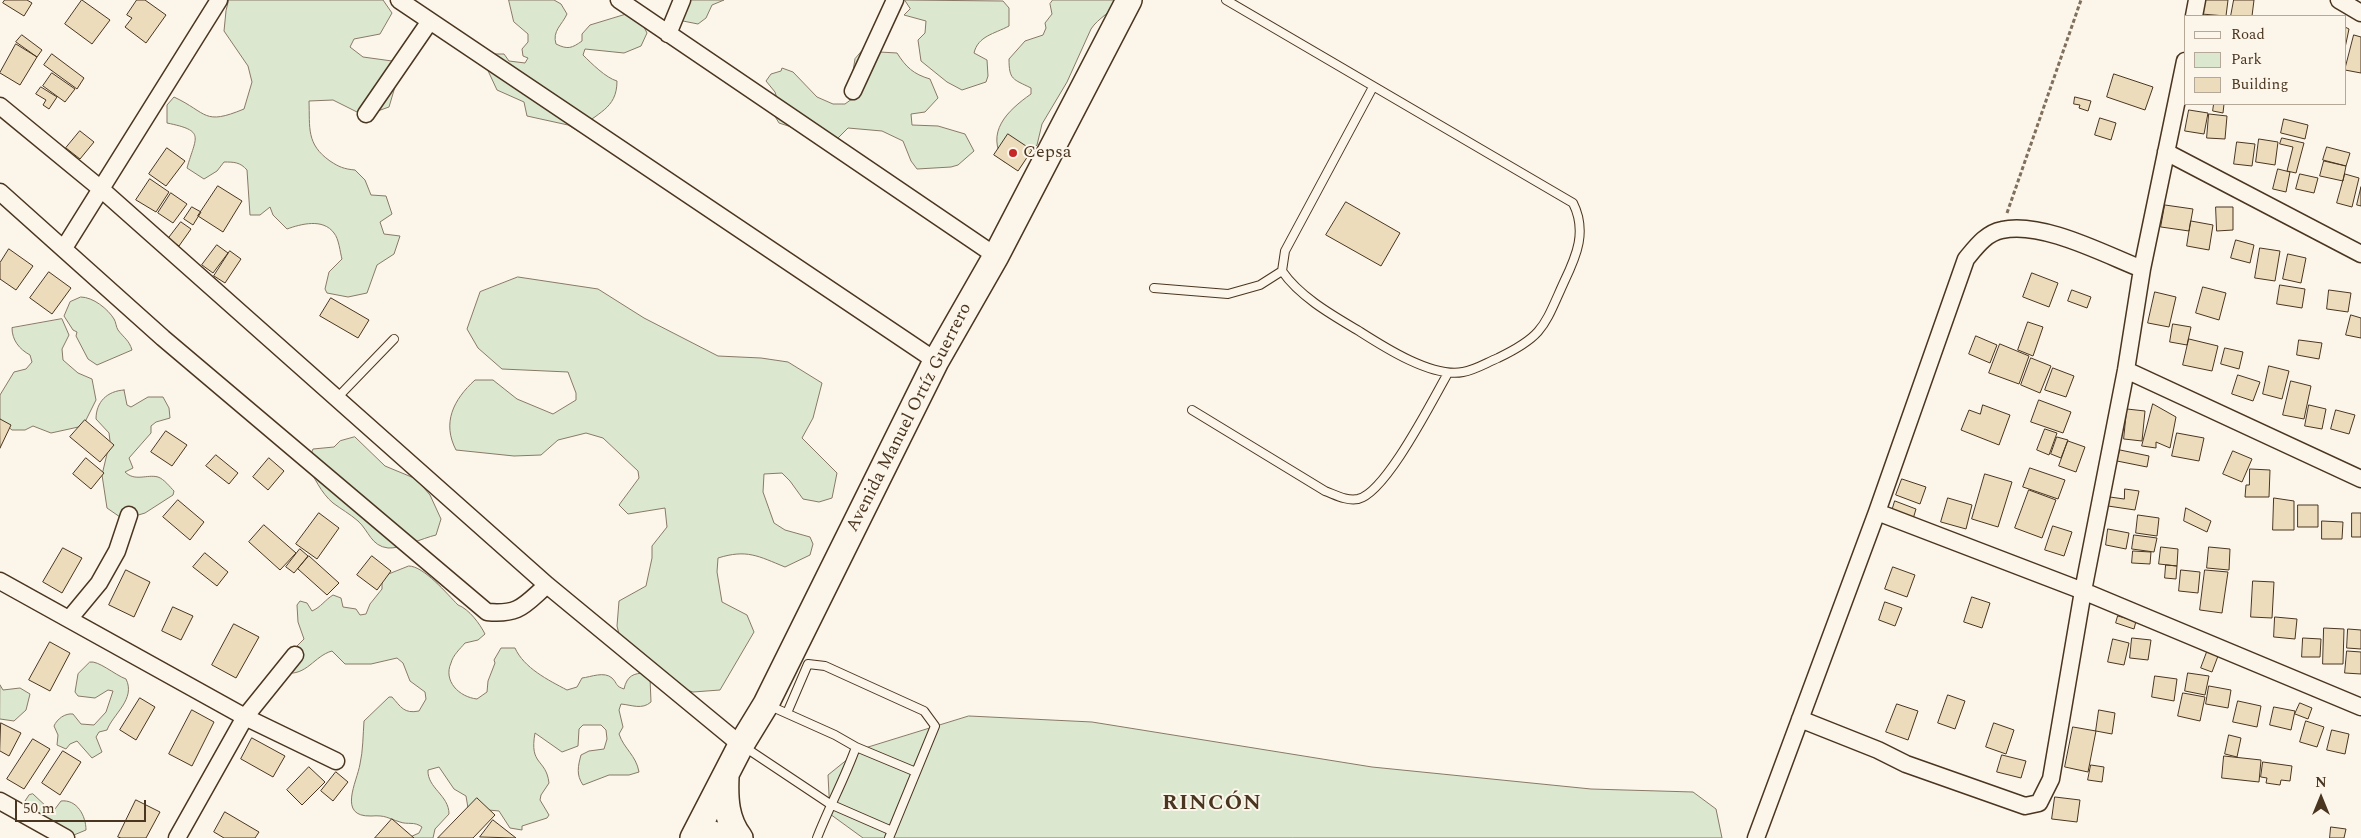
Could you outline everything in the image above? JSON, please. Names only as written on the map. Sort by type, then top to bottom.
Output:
[{"type":"main road","name":"Avenida Manuel Ortíz Guerrero","points":[[696,833],[741,745],[777,708],[936,361],[996,256],[1129,0]]},
{"type":"main road","points":[[726,776],[728,811],[733,828],[740,838]]},
{"type":"main road","points":[[696,833],[732,838]]},
{"type":"street","points":[[64,248],[219,0]]},
{"type":"street","points":[[399,0],[936,361]]},
{"type":"street","points":[[619,0],[996,256]]},
{"type":"street","points":[[668,34],[682,0]]},
{"type":"street","points":[[853,91],[895,0]]},
{"type":"street","points":[[2194,15],[2197,0]]},
{"type":"street","points":[[2340,0],[2361,13]]},
{"type":"street","points":[[366,114],[430,21]]},
{"type":"street","points":[[1800,719],[1878,750],[1906,764],[2017,803],[2034,805],[2039,802],[2051,779],[2083,591],[2126,370],[2142,269],[2184,65]]},
{"type":"street","points":[[0,106],[101,189],[547,585],[741,745]]},
{"type":"street","points":[[2166,152],[2361,254]]},
{"type":"street","points":[[0,192],[163,338],[487,612],[517,611],[547,585]]},
{"type":"street","points":[[1756,838],[1877,512],[1966,259],[1982,240],[2000,230],[2023,228],[2048,232],[2142,269]]},
{"type":"street","points":[[2126,370],[2361,479]]},
{"type":"street","points":[[1877,512],[2083,591],[2361,707]]},
{"type":"street","points":[[70,618],[99,583],[116,551],[129,515]]},
{"type":"street","points":[[0,581],[70,618],[245,717],[336,761]]},
{"type":"street","points":[[177,838],[245,717],[295,655]]},
{"type":"street","points":[[0,802],[66,838]]},
{"type":"lane","points":[[1226,0],[1573,203],[1577,212],[1581,238],[1574,261],[1546,321],[1536,336],[1524,346],[1474,369],[1448,373],[1435,370],[1408,358],[1326,311],[1289,281],[1282,271],[1285,251],[1373,87]]},
{"type":"lane","points":[[1154,288],[1228,294],[1260,286],[1282,271]]},
{"type":"lane","points":[[337,398],[394,339]]},
{"type":"lane","points":[[1192,410],[1325,491],[1347,499],[1359,499],[1369,494],[1403,452],[1448,373]]},
{"type":"lane","points":[[741,745],[830,804],[890,834],[916,772],[935,726],[924,711],[825,666],[808,664],[777,708],[856,747],[916,772]]},
{"type":"lane","points":[[816,838],[830,804],[849,768],[856,747]]},
{"type":"path","points":[[2000,230],[2081,0]]},
{"type":"green space","points":[[229,0],[383,0],[392,13],[380,34],[354,39],[350,47],[363,57],[392,61],[397,80],[389,107],[372,113],[357,112],[333,100],[309,101],[311,135],[317,148],[322,155],[336,165],[355,170],[365,180],[371,195],[386,196],[392,214],[380,222],[384,234],[400,236],[394,254],[377,265],[367,293],[348,297],[327,293],[325,289],[329,272],[342,259],[337,239],[329,228],[312,223],[287,229],[273,215],[270,207],[260,215],[250,215],[247,170],[242,165],[234,162],[224,162],[217,171],[204,179],[187,168],[195,136],[188,129],[167,123],[167,105],[174,97],[206,115],[221,117],[244,109],[252,82],[248,66],[224,31]]},
{"type":"green space","points":[[509,0],[554,0],[561,4],[567,14],[556,32],[555,39],[556,44],[567,48],[573,47],[582,41],[582,34],[590,25],[636,11],[647,33],[641,46],[624,53],[585,49],[583,55],[594,66],[617,81],[616,91],[609,105],[578,131],[568,125],[527,116],[524,102],[497,90],[483,60],[494,54],[504,54],[509,61],[525,63],[528,58],[523,56],[522,49],[528,42],[528,34],[514,22]]},
{"type":"green space","points":[[681,0],[724,0],[712,5],[706,18],[698,24],[683,21],[677,15]]},
{"type":"green space","points":[[905,0],[1003,1],[1009,8],[1009,26],[983,39],[976,47],[974,53],[987,60],[988,76],[986,82],[962,90],[947,82],[921,61],[918,40],[925,33],[926,21],[904,15],[910,9]]},
{"type":"green space","points":[[1053,0],[1120,0],[1091,29],[1067,82],[1042,124],[1037,145],[1029,152],[1004,162],[997,141],[1001,123],[1014,108],[1031,94],[1031,88],[1011,75],[1009,59],[1025,41],[1043,35],[1046,28],[1045,23],[1052,14],[1050,4]]},
{"type":"green space","points":[[862,51],[897,53],[910,69],[930,79],[938,98],[925,112],[911,114],[912,125],[938,126],[965,134],[974,151],[958,165],[917,169],[911,161],[903,141],[882,131],[848,128],[835,141],[779,123],[773,113],[778,102],[775,92],[766,81],[771,74],[781,71],[782,68],[793,72],[817,97],[833,104],[845,104],[856,96],[859,81],[853,71],[855,59]]},
{"type":"green space","points":[[518,277],[598,289],[644,318],[718,356],[761,358],[788,362],[822,383],[813,418],[802,438],[837,473],[832,498],[819,502],[803,499],[782,473],[764,474],[763,492],[774,523],[785,530],[810,537],[813,544],[810,555],[785,567],[760,557],[745,554],[728,555],[718,558],[717,572],[722,602],[747,615],[754,632],[720,690],[693,692],[680,688],[623,650],[617,626],[619,601],[646,586],[652,558],[652,546],[667,527],[665,508],[628,514],[619,505],[639,478],[638,471],[603,438],[586,433],[558,440],[541,455],[514,456],[456,450],[450,430],[452,412],[461,396],[475,380],[493,380],[517,399],[553,414],[576,400],[576,393],[568,372],[502,369],[478,348],[467,329],[480,292]]},
{"type":"green space","points":[[81,297],[95,301],[108,311],[132,350],[97,365],[88,359],[76,336],[77,332],[73,330],[64,316],[70,302]]},
{"type":"green space","points":[[62,319],[69,335],[62,349],[63,360],[78,373],[92,379],[96,400],[83,426],[51,433],[33,426],[25,430],[12,430],[0,420],[0,395],[14,372],[26,369],[32,362],[30,355],[19,347],[12,328]]},
{"type":"green space","points":[[124,390],[127,405],[131,407],[148,397],[163,397],[169,408],[170,418],[156,422],[151,426],[151,433],[129,458],[133,468],[125,472],[133,477],[158,477],[165,481],[174,491],[173,495],[145,513],[120,517],[107,508],[102,475],[110,441],[109,433],[96,419],[98,407],[104,398],[112,393]]},
{"type":"green space","points":[[355,437],[385,466],[414,478],[430,495],[441,519],[436,535],[399,547],[382,547],[374,541],[358,521],[325,495],[307,464],[313,449],[334,447],[340,441]]},
{"type":"green space","points":[[409,566],[415,567],[435,581],[458,605],[470,613],[485,634],[478,640],[465,643],[452,660],[449,670],[449,676],[454,687],[470,698],[477,699],[487,692],[488,681],[495,663],[494,660],[501,648],[515,648],[524,662],[530,667],[567,690],[577,687],[582,678],[601,675],[609,676],[618,686],[624,689],[631,676],[646,673],[650,678],[651,702],[644,706],[621,704],[619,710],[623,727],[619,734],[635,761],[639,772],[629,775],[609,775],[583,785],[579,778],[578,770],[581,755],[589,751],[604,749],[607,739],[606,730],[601,725],[583,725],[579,729],[578,746],[562,752],[535,733],[534,751],[545,769],[549,783],[540,800],[549,815],[547,818],[522,826],[522,830],[510,828],[499,811],[468,808],[466,796],[454,789],[439,767],[428,770],[429,776],[434,787],[446,802],[449,814],[435,829],[433,838],[408,838],[419,833],[422,827],[383,816],[361,815],[355,811],[352,805],[352,797],[361,759],[364,721],[389,697],[392,697],[406,711],[419,711],[426,699],[425,692],[410,681],[403,663],[397,658],[371,664],[345,664],[332,651],[299,672],[285,673],[293,650],[304,639],[298,622],[297,605],[300,601],[307,603],[312,611],[333,595],[341,598],[343,607],[356,609],[360,615],[366,614],[370,604],[382,589],[382,577]]},
{"type":"green space","points":[[90,662],[97,663],[126,679],[128,686],[128,693],[123,706],[107,730],[99,732],[96,737],[102,752],[92,758],[77,741],[70,744],[66,749],[57,745],[58,735],[54,726],[57,721],[67,714],[73,714],[81,724],[94,725],[106,712],[113,691],[108,690],[95,698],[78,696],[75,692],[78,674]]},
{"type":"green space","points":[[0,685],[3,690],[20,688],[30,694],[26,710],[14,721],[0,719]]},
{"type":"green space","points":[[969,716],[1092,722],[1372,767],[1591,789],[1693,792],[1716,809],[1722,838],[863,838],[830,814],[828,775],[859,750]]},
{"type":"green space","points":[[33,794],[49,809],[55,809],[61,801],[72,803],[80,810],[86,830],[69,837],[23,810],[23,804],[29,795]]},
{"type":"building","points":[[5,0],[27,0],[32,3],[24,16],[3,3]]},
{"type":"building","points":[[82,0],[110,20],[92,44],[65,24]]},
{"type":"building","points":[[137,0],[145,0],[166,15],[146,43],[125,27],[132,18],[127,15]]},
{"type":"building","points":[[2203,0],[2228,0],[2226,15],[2201,14]]},
{"type":"building","points":[[2234,0],[2254,0],[2252,15],[2231,15]]},
{"type":"building","points":[[2346,28],[2349,29],[2346,43]]},
{"type":"building","points":[[22,35],[42,50],[37,57],[16,42]]},
{"type":"building","points":[[2354,35],[2361,37],[2361,73],[2346,70]]},
{"type":"building","points":[[16,44],[37,57],[20,85],[0,73]]},
{"type":"building","points":[[52,54],[84,78],[77,89],[44,65]]},
{"type":"building","points":[[52,73],[75,89],[65,102],[43,86]]},
{"type":"building","points":[[2114,74],[2153,87],[2145,110],[2107,97]]},
{"type":"building","points":[[41,87],[57,97],[49,109],[43,105],[46,100],[36,94]]},
{"type":"building","points":[[2075,97],[2091,101],[2088,111],[2079,108],[2080,105],[2074,104]]},
{"type":"building","points":[[2214,105],[2224,105],[2223,113],[2213,111]]},
{"type":"building","points":[[2189,110],[2208,113],[2204,134],[2185,131]]},
{"type":"building","points":[[2209,114],[2227,116],[2225,139],[2207,138]]},
{"type":"building","points":[[2100,118],[2116,123],[2111,140],[2095,135]]},
{"type":"building","points":[[2284,119],[2308,125],[2305,139],[2281,133]]},
{"type":"building","points":[[80,131],[94,142],[80,159],[66,148]]},
{"type":"building","name":"Cepsa","points":[[1008,134],[1032,150],[1018,171],[994,155]]},
{"type":"building","points":[[2282,138],[2304,143],[2296,173],[2287,171],[2293,147],[2280,144]]},
{"type":"building","points":[[2259,139],[2278,142],[2275,165],[2256,162]]},
{"type":"building","points":[[2237,142],[2255,144],[2252,166],[2234,164]]},
{"type":"building","points":[[2327,147],[2350,153],[2346,166],[2323,160]]},
{"type":"building","points":[[167,148],[185,161],[166,186],[149,174]]},
{"type":"building","points":[[2324,161],[2346,166],[2343,181],[2320,176]]},
{"type":"building","points":[[2278,169],[2290,172],[2286,192],[2273,189]]},
{"type":"building","points":[[2300,174],[2318,178],[2314,193],[2296,189]]},
{"type":"building","points":[[2345,174],[2359,178],[2352,207],[2337,203]]},
{"type":"building","points":[[150,179],[169,192],[156,212],[136,200]]},
{"type":"building","points":[[218,186],[242,201],[223,232],[198,216]]},
{"type":"building","points":[[2361,187],[2361,206],[2357,205]]},
{"type":"building","points":[[171,193],[187,204],[173,223],[158,213]]},
{"type":"building","points":[[1346,202],[1400,233],[1381,266],[1326,235]]},
{"type":"building","points":[[2165,205],[2193,209],[2189,231],[2161,227]]},
{"type":"building","points":[[192,207],[201,212],[193,225],[184,219]]},
{"type":"building","points":[[2216,207],[2233,207],[2233,230],[2217,231]]},
{"type":"building","points":[[2191,221],[2213,225],[2209,250],[2187,246]]},
{"type":"building","points":[[181,222],[191,229],[179,246],[168,239]]},
{"type":"building","points":[[2236,240],[2254,245],[2250,263],[2231,258]]},
{"type":"building","points":[[217,245],[228,253],[213,273],[202,265]]},
{"type":"building","points":[[2260,248],[2280,251],[2275,281],[2255,278]]},
{"type":"building","points":[[9,249],[33,266],[16,290],[0,279],[0,263]]},
{"type":"building","points":[[230,251],[241,259],[225,283],[214,276]]},
{"type":"building","points":[[2288,254],[2306,258],[2301,283],[2283,279]]},
{"type":"building","points":[[49,272],[71,288],[52,314],[30,298]]},
{"type":"building","points":[[2032,273],[2058,283],[2049,307],[2023,297]]},
{"type":"building","points":[[2280,285],[2305,289],[2302,308],[2277,304]]},
{"type":"building","points":[[2203,287],[2226,293],[2219,320],[2196,313]]},
{"type":"building","points":[[2072,290],[2091,297],[2087,308],[2068,301]]},
{"type":"building","points":[[2329,290],[2351,293],[2348,312],[2327,309]]},
{"type":"building","points":[[2155,292],[2176,297],[2169,327],[2148,323]]},
{"type":"building","points":[[331,298],[369,320],[358,338],[320,316]]},
{"type":"building","points":[[2351,315],[2361,318],[2361,338],[2346,335]]},
{"type":"building","points":[[2028,322],[2043,327],[2033,356],[2018,350]]},
{"type":"building","points":[[2173,324],[2191,327],[2187,345],[2170,342]]},
{"type":"building","points":[[1976,336],[1997,345],[1990,363],[1969,354]]},
{"type":"building","points":[[2189,339],[2218,346],[2212,371],[2183,365]]},
{"type":"building","points":[[2299,340],[2322,343],[2319,359],[2297,355]]},
{"type":"building","points":[[2000,344],[2029,356],[2019,384],[1989,373]]},
{"type":"building","points":[[2225,348],[2243,352],[2239,369],[2221,364]]},
{"type":"building","points":[[2031,358],[2051,366],[2040,393],[2021,385]]},
{"type":"building","points":[[2269,366],[2289,371],[2282,399],[2263,394]]},
{"type":"building","points":[[2053,368],[2074,376],[2066,397],[2045,390]]},
{"type":"building","points":[[2238,375],[2260,382],[2253,401],[2232,394]]},
{"type":"building","points":[[2291,381],[2311,386],[2304,419],[2283,415]]},
{"type":"building","points":[[2039,400],[2071,412],[2063,433],[2031,422]]},
{"type":"building","points":[[2153,404],[2176,417],[2170,448],[2156,442],[2156,448],[2142,446]]},
{"type":"building","points":[[1983,405],[2010,415],[1999,445],[1961,430],[1969,410],[1980,414]]},
{"type":"building","points":[[2309,405],[2326,409],[2322,429],[2305,426]]},
{"type":"building","points":[[2127,409],[2145,411],[2142,441],[2124,439]]},
{"type":"building","points":[[2336,410],[2355,415],[2349,434],[2331,429]]},
{"type":"building","points":[[0,419],[11,425],[0,448]]},
{"type":"building","points":[[85,420],[114,445],[100,462],[70,437]]},
{"type":"building","points":[[2045,429],[2057,433],[2049,455],[2037,450]]},
{"type":"building","points":[[166,431],[187,445],[172,466],[151,452]]},
{"type":"building","points":[[2177,433],[2204,438],[2199,461],[2172,456]]},
{"type":"building","points":[[2057,437],[2068,440],[2061,458],[2051,454]]},
{"type":"building","points":[[2068,441],[2085,447],[2076,472],[2059,466]]},
{"type":"building","points":[[2120,450],[2149,456],[2147,467],[2117,461]]},
{"type":"building","points":[[2233,451],[2252,459],[2242,482],[2223,474]]},
{"type":"building","points":[[216,455],[238,473],[229,484],[206,466]]},
{"type":"building","points":[[86,458],[104,473],[91,489],[73,474]]},
{"type":"building","points":[[269,458],[284,471],[268,490],[253,477]]},
{"type":"building","points":[[2030,468],[2065,480],[2058,499],[2023,487]]},
{"type":"building","points":[[2250,469],[2270,470],[2269,497],[2245,497],[2246,485],[2249,485]]},
{"type":"building","points":[[1985,474],[2012,482],[1998,527],[1972,519]]},
{"type":"building","points":[[1902,479],[1926,487],[1920,504],[1896,495]]},
{"type":"building","points":[[2125,489],[2139,491],[2135,510],[2108,506],[2110,497],[2124,499]]},
{"type":"building","points":[[2029,490],[2056,500],[2042,538],[2015,528]]},
{"type":"building","points":[[1948,498],[1972,505],[1966,529],[1941,522]]},
{"type":"building","points":[[2274,498],[2294,501],[2294,530],[2273,530]]},
{"type":"building","points":[[178,500],[204,522],[190,540],[163,517]]},
{"type":"building","points":[[1895,501],[1916,509],[1913,519],[1892,511]]},
{"type":"building","points":[[2298,505],[2318,505],[2318,527],[2298,527]]},
{"type":"building","points":[[2186,508],[2211,521],[2207,532],[2184,521]]},
{"type":"building","points":[[319,513],[339,528],[317,559],[296,544]]},
{"type":"building","points":[[2352,513],[2361,513],[2361,537],[2352,537]]},
{"type":"building","points":[[2138,515],[2159,518],[2157,536],[2136,533]]},
{"type":"building","points":[[2322,521],[2343,522],[2342,539],[2322,539]]},
{"type":"building","points":[[264,525],[296,553],[280,570],[249,542]]},
{"type":"building","points":[[2053,526],[2072,532],[2064,556],[2045,550]]},
{"type":"building","points":[[2108,529],[2129,533],[2126,549],[2106,545]]},
{"type":"building","points":[[2134,535],[2157,538],[2154,552],[2132,549]]},
{"type":"building","points":[[2161,547],[2178,549],[2177,566],[2159,564]]},
{"type":"building","points":[[2209,547],[2230,549],[2229,570],[2207,568]]},
{"type":"building","points":[[63,548],[82,558],[62,593],[43,582]]},
{"type":"building","points":[[300,549],[308,556],[294,573],[286,567]]},
{"type":"building","points":[[2133,551],[2151,552],[2150,564],[2132,563]]},
{"type":"building","points":[[205,553],[228,572],[217,586],[193,567]]},
{"type":"building","points":[[309,556],[339,583],[327,595],[298,569]]},
{"type":"building","points":[[372,556],[391,571],[377,590],[357,575]]},
{"type":"building","points":[[2166,565],[2177,566],[2176,579],[2165,578]]},
{"type":"building","points":[[1893,567],[1915,575],[1907,597],[1885,589]]},
{"type":"building","points":[[126,570],[150,582],[134,617],[109,605]]},
{"type":"building","points":[[2181,570],[2200,572],[2198,593],[2179,591]]},
{"type":"building","points":[[2205,570],[2228,572],[2222,613],[2200,610]]},
{"type":"building","points":[[2253,581],[2274,582],[2272,618],[2251,617]]},
{"type":"building","points":[[1972,597],[1990,603],[1982,628],[1964,622]]},
{"type":"building","points":[[1885,602],[1902,608],[1895,626],[1879,620]]},
{"type":"building","points":[[173,607],[193,616],[181,640],[162,631]]},
{"type":"building","points":[[2118,616],[2136,621],[2134,629],[2116,623]]},
{"type":"building","points":[[2275,617],[2297,619],[2295,639],[2274,637]]},
{"type":"building","points":[[234,624],[259,637],[236,678],[212,665]]},
{"type":"building","points":[[2324,628],[2344,629],[2343,664],[2323,664]]},
{"type":"building","points":[[2348,629],[2361,630],[2361,649],[2347,648]]},
{"type":"building","points":[[2132,638],[2151,640],[2148,660],[2130,658]]},
{"type":"building","points":[[2303,638],[2321,639],[2320,657],[2302,657]]},
{"type":"building","points":[[2113,639],[2129,643],[2124,665],[2108,662]]},
{"type":"building","points":[[50,642],[70,653],[50,691],[29,680]]},
{"type":"building","points":[[2347,651],[2361,652],[2361,674],[2345,673]]},
{"type":"building","points":[[2207,652],[2218,656],[2212,672],[2201,668]]},
{"type":"building","points":[[2188,673],[2209,676],[2205,695],[2185,691]]},
{"type":"building","points":[[2155,676],[2177,679],[2174,701],[2152,697]]},
{"type":"building","points":[[2209,686],[2231,690],[2228,708],[2206,704]]},
{"type":"building","points":[[2183,693],[2205,697],[2200,721],[2178,716]]},
{"type":"building","points":[[1948,695],[1965,701],[1955,729],[1938,723]]},
{"type":"building","points":[[140,698],[155,707],[136,740],[120,730]]},
{"type":"building","points":[[2238,701],[2261,706],[2257,727],[2233,722]]},
{"type":"building","points":[[2300,703],[2312,708],[2308,719],[2295,714]]},
{"type":"building","points":[[1897,704],[1918,711],[1908,740],[1886,732]]},
{"type":"building","points":[[2274,707],[2295,711],[2291,730],[2270,725]]},
{"type":"building","points":[[192,710],[214,722],[192,766],[169,754]]},
{"type":"building","points":[[2099,710],[2115,713],[2112,734],[2096,731]]},
{"type":"building","points":[[2306,721],[2324,727],[2317,747],[2300,742]]},
{"type":"building","points":[[1,723],[21,733],[9,756],[0,751]]},
{"type":"building","points":[[1994,723],[2014,730],[2006,754],[1986,747]]},
{"type":"building","points":[[2073,727],[2096,731],[2088,772],[2065,767]]},
{"type":"building","points":[[2332,730],[2349,734],[2345,754],[2327,750]]},
{"type":"building","points":[[2229,735],[2241,738],[2237,757],[2225,754]]},
{"type":"building","points":[[252,738],[285,756],[273,777],[241,759]]},
{"type":"building","points":[[33,739],[50,749],[24,789],[7,779]]},
{"type":"building","points":[[63,751],[81,762],[60,795],[42,783]]},
{"type":"building","points":[[2002,755],[2026,761],[2021,778],[1997,772]]},
{"type":"building","points":[[2224,756],[2261,760],[2259,782],[2222,778]]},
{"type":"building","points":[[2263,762],[2292,766],[2290,781],[2281,780],[2280,785],[2266,783],[2267,778],[2261,777]]},
{"type":"building","points":[[2091,765],[2104,767],[2102,782],[2088,780]]},
{"type":"building","points":[[309,767],[325,782],[302,805],[287,790]]},
{"type":"building","points":[[336,772],[348,782],[333,801],[321,791]]},
{"type":"building","points":[[2055,797],[2080,800],[2077,822],[2052,819]]},
{"type":"building","points":[[477,798],[495,815],[473,838],[438,838]]},
{"type":"building","points":[[136,800],[160,812],[146,838],[118,837]]},
{"type":"building","points":[[225,812],[259,832],[255,838],[224,838],[214,832]]},
{"type":"building","points":[[392,819],[414,838],[375,838]]},
{"type":"building","points":[[493,820],[516,838],[480,837]]},
{"type":"building","points":[[2331,827],[2346,829],[2344,838],[2330,838]]},
{"type":"place","name":"Cepsa","points":[[1013,153]]},
{"type":"district","name":"RINCÓN","points":[[1212,805]]}]
